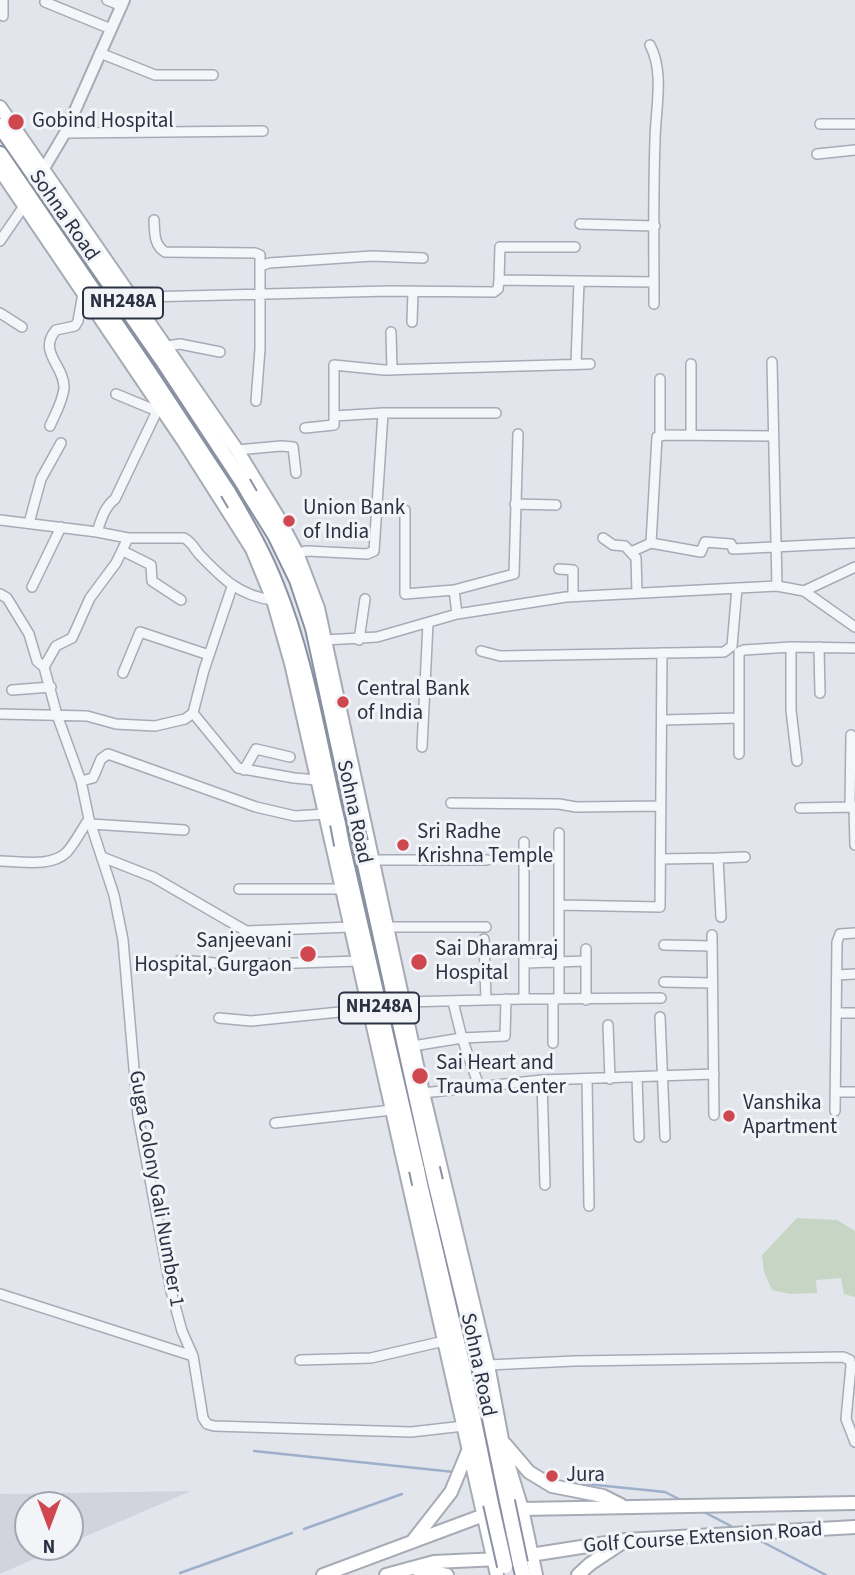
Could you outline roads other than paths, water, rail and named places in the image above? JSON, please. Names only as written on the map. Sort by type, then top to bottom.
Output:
[{"type":"highway","name":"Sohna Road","points":[[0,126],[250,487],[297,580],[313,628],[360,831],[462,1363],[487,1509],[501,1569]]},
{"type":"highway","name":"Sohna Road","points":[[0,154],[163,392],[264,555],[295,639],[337,836],[426,1176],[478,1360],[507,1501],[525,1564]]},
{"type":"main road","points":[[0,107],[237,450],[250,487],[297,553],[318,608],[360,831],[373,860],[423,1093],[426,1176],[444,1341],[469,1450],[487,1509]]},
{"type":"main road","points":[[0,170],[158,409],[228,499],[273,600],[291,663],[325,814],[337,836],[342,889],[392,1110],[426,1176],[488,1365],[502,1440],[522,1509],[525,1564],[536,1575]]},
{"type":"main road","points":[[228,499],[250,487]]},
{"type":"main road","points":[[337,836],[360,831]]},
{"type":"main road","points":[[502,1440],[529,1472],[552,1486],[603,1496],[624,1506]]},
{"type":"main road","points":[[412,1542],[451,1492],[469,1450]]},
{"type":"main road","name":"Golf Course Extension Road","points":[[323,1575],[412,1542],[487,1509],[855,1503]]},
{"type":"main road","name":"Golf Course Extension Road","points":[[386,1575],[435,1562],[501,1569],[626,1540],[855,1527]]},
{"type":"main road","points":[[578,1575],[626,1540]]},
{"type":"main road","points":[[409,1568],[447,1575]]},
{"type":"street","points":[[3,0],[3,16]]},
{"type":"street","points":[[46,0],[45,2],[111,29]]},
{"type":"street","points":[[43,170],[65,133],[123,3],[107,0]]},
{"type":"street","points":[[650,45],[654,51],[658,79],[654,142],[654,304]]},
{"type":"street","points":[[100,53],[155,75],[213,75]]},
{"type":"street","points":[[820,124],[855,124]]},
{"type":"street","points":[[65,133],[263,131]]},
{"type":"street","points":[[817,154],[855,150]]},
{"type":"street","points":[[1,238],[24,206]]},
{"type":"street","points":[[154,220],[156,241],[159,248],[165,252],[260,255],[262,293],[256,401]]},
{"type":"street","points":[[580,224],[655,226]]},
{"type":"street","points":[[132,299],[262,293],[494,292],[498,289],[500,247],[575,247]]},
{"type":"street","points":[[261,266],[269,263],[372,256],[423,258]]},
{"type":"street","points":[[499,280],[654,282]]},
{"type":"street","points":[[576,365],[579,281]]},
{"type":"street","points":[[412,322],[413,291]]},
{"type":"street","points":[[50,426],[59,407],[64,385],[51,359],[51,337],[56,330],[75,326],[83,293]]},
{"type":"street","points":[[0,313],[22,327]]},
{"type":"street","points":[[391,332],[393,370]]},
{"type":"street","points":[[167,346],[180,344],[220,352]]},
{"type":"street","points":[[772,362],[777,586]]},
{"type":"street","points":[[691,364],[691,435]]},
{"type":"street","points":[[305,428],[334,425],[334,365],[393,370],[590,365]]},
{"type":"street","points":[[660,379],[660,436]]},
{"type":"street","points":[[97,532],[158,409],[116,394]]},
{"type":"street","points":[[297,553],[307,551],[367,554],[374,551],[383,413]]},
{"type":"street","points":[[334,416],[496,413]]},
{"type":"street","points":[[405,510],[405,594],[454,590],[515,573],[518,434]]},
{"type":"street","points":[[651,543],[655,505],[656,439],[660,436],[691,435],[773,436]]},
{"type":"street","points":[[29,523],[41,479],[61,443]]},
{"type":"street","points":[[237,450],[293,447],[296,473]]},
{"type":"street","points":[[515,504],[556,505]]},
{"type":"street","points":[[0,520],[128,538],[184,538],[192,542],[196,551],[232,587],[256,598],[273,600]]},
{"type":"street","points":[[32,587],[61,527]]},
{"type":"street","points":[[44,667],[56,646],[72,638],[90,598],[123,551],[128,538]]},
{"type":"street","points":[[603,538],[613,545],[625,545],[636,558],[637,593]]},
{"type":"street","points":[[631,552],[651,543],[701,552],[705,542],[731,544],[733,548],[855,544]]},
{"type":"street","points":[[123,551],[151,565],[152,582],[181,600]]},
{"type":"street","points":[[804,591],[855,567]]},
{"type":"street","points":[[559,569],[573,570],[573,596]]},
{"type":"street","points":[[325,640],[377,637],[457,614],[573,596],[777,586],[804,591],[855,627]]},
{"type":"street","points":[[0,714],[87,716],[116,724],[155,726],[185,719],[193,713],[232,587]]},
{"type":"street","points":[[481,651],[500,656],[605,656],[726,651],[732,646],[737,589]]},
{"type":"street","points":[[454,590],[457,614]]},
{"type":"street","name":"Guga Colony Gali Number 1","points":[[0,594],[7,598],[29,634],[37,661],[44,667],[114,895],[123,940],[133,1067],[143,1143],[171,1291],[181,1331],[193,1356],[206,1424],[411,1432],[464,1426]]},
{"type":"street","points":[[359,640],[365,599]]},
{"type":"street","points":[[422,747],[428,623]]},
{"type":"street","points":[[123,673],[140,632],[209,655]]},
{"type":"street","points":[[791,647],[791,710],[797,761]]},
{"type":"street","points":[[739,754],[739,652],[791,647],[855,648]]},
{"type":"street","points":[[819,647],[820,693]]},
{"type":"street","points":[[559,905],[660,907],[662,653]]},
{"type":"street","points":[[12,690],[51,687]]},
{"type":"street","points":[[193,713],[238,768],[294,778],[317,779]]},
{"type":"street","points":[[663,720],[739,718]]},
{"type":"street","points":[[851,734],[855,845]]},
{"type":"street","points":[[244,769],[256,749],[290,757]]},
{"type":"street","points":[[81,781],[93,778],[102,758],[108,754],[256,807],[295,816],[325,814]]},
{"type":"street","points":[[451,803],[559,804],[576,807],[660,806]]},
{"type":"street","points":[[800,808],[853,807]]},
{"type":"street","points":[[0,861],[46,862],[56,859],[66,853],[90,821],[184,830]]},
{"type":"street","points":[[553,1043],[559,961],[559,834]]},
{"type":"street","points":[[524,842],[524,999]]},
{"type":"street","points":[[102,857],[153,877],[246,931],[351,927]]},
{"type":"street","points":[[660,859],[745,857]]},
{"type":"street","points":[[718,858],[721,917]]},
{"type":"street","points":[[373,860],[487,860]]},
{"type":"street","points":[[239,889],[342,889]]},
{"type":"street","points":[[388,927],[486,927]]},
{"type":"street","points":[[835,1111],[838,937],[840,934],[855,933]]},
{"type":"street","points":[[712,935],[714,1115]]},
{"type":"street","points":[[484,939],[486,1000]]},
{"type":"street","points":[[664,945],[712,946]]},
{"type":"street","points":[[586,949],[586,1000]]},
{"type":"street","points":[[180,960],[238,965],[358,961]]},
{"type":"street","points":[[524,962],[586,961]]},
{"type":"street","points":[[837,975],[855,974]]},
{"type":"street","points":[[664,982],[712,983]]},
{"type":"street","points":[[413,1046],[462,1038],[505,1036],[506,999]]},
{"type":"street","points":[[404,1002],[661,999]]},
{"type":"street","points":[[453,1002],[479,1086]]},
{"type":"street","points":[[219,1018],[251,1021],[369,1009]]},
{"type":"street","points":[[836,1013],[855,1013]]},
{"type":"street","points":[[660,1017],[666,1137]]},
{"type":"street","points":[[608,1025],[610,1079]]},
{"type":"street","points":[[423,1093],[542,1080],[714,1074]]},
{"type":"street","points":[[637,1077],[639,1137]]},
{"type":"street","points":[[587,1079],[589,1206]]},
{"type":"street","points":[[542,1080],[545,1185]]},
{"type":"street","points":[[835,1092],[855,1092]]},
{"type":"street","points":[[275,1123],[392,1110]]},
{"type":"street","points":[[0,1294],[193,1356]]},
{"type":"street","points":[[300,1360],[371,1358],[444,1341]]},
{"type":"street","points":[[488,1365],[843,1357],[850,1360],[851,1366],[846,1419],[855,1442]]},
{"type":"waterway","points":[[254,1451],[454,1472]]},
{"type":"waterway","points":[[557,1481],[665,1492],[681,1500]]},
{"type":"waterway","points":[[304,1529],[402,1494]]},
{"type":"waterway","points":[[700,1510],[731,1526]]},
{"type":"waterway","points":[[180,1573],[292,1533]]},
{"type":"waterway","points":[[755,1538],[826,1575]]},
{"type":"place","name":"Gobind Hospital","points":[[16,122]]},
{"type":"place","name":"Union Bank of India","points":[[289,521]]},
{"type":"place","name":"Central Bank of India","points":[[343,702]]},
{"type":"place","name":"Sri Radhe Krishna Temple","points":[[403,845]]},
{"type":"place","name":"Sanjeevani Hospital, Gurgaon","points":[[308,954]]},
{"type":"place","name":"Sai Dharamraj Hospital","points":[[419,962]]},
{"type":"place","name":"Sai Heart and Trauma Center","points":[[420,1076]]},
{"type":"place","name":"Vanshika Apartment","points":[[729,1116]]},
{"type":"place","name":"Jura","points":[[552,1476]]}]
